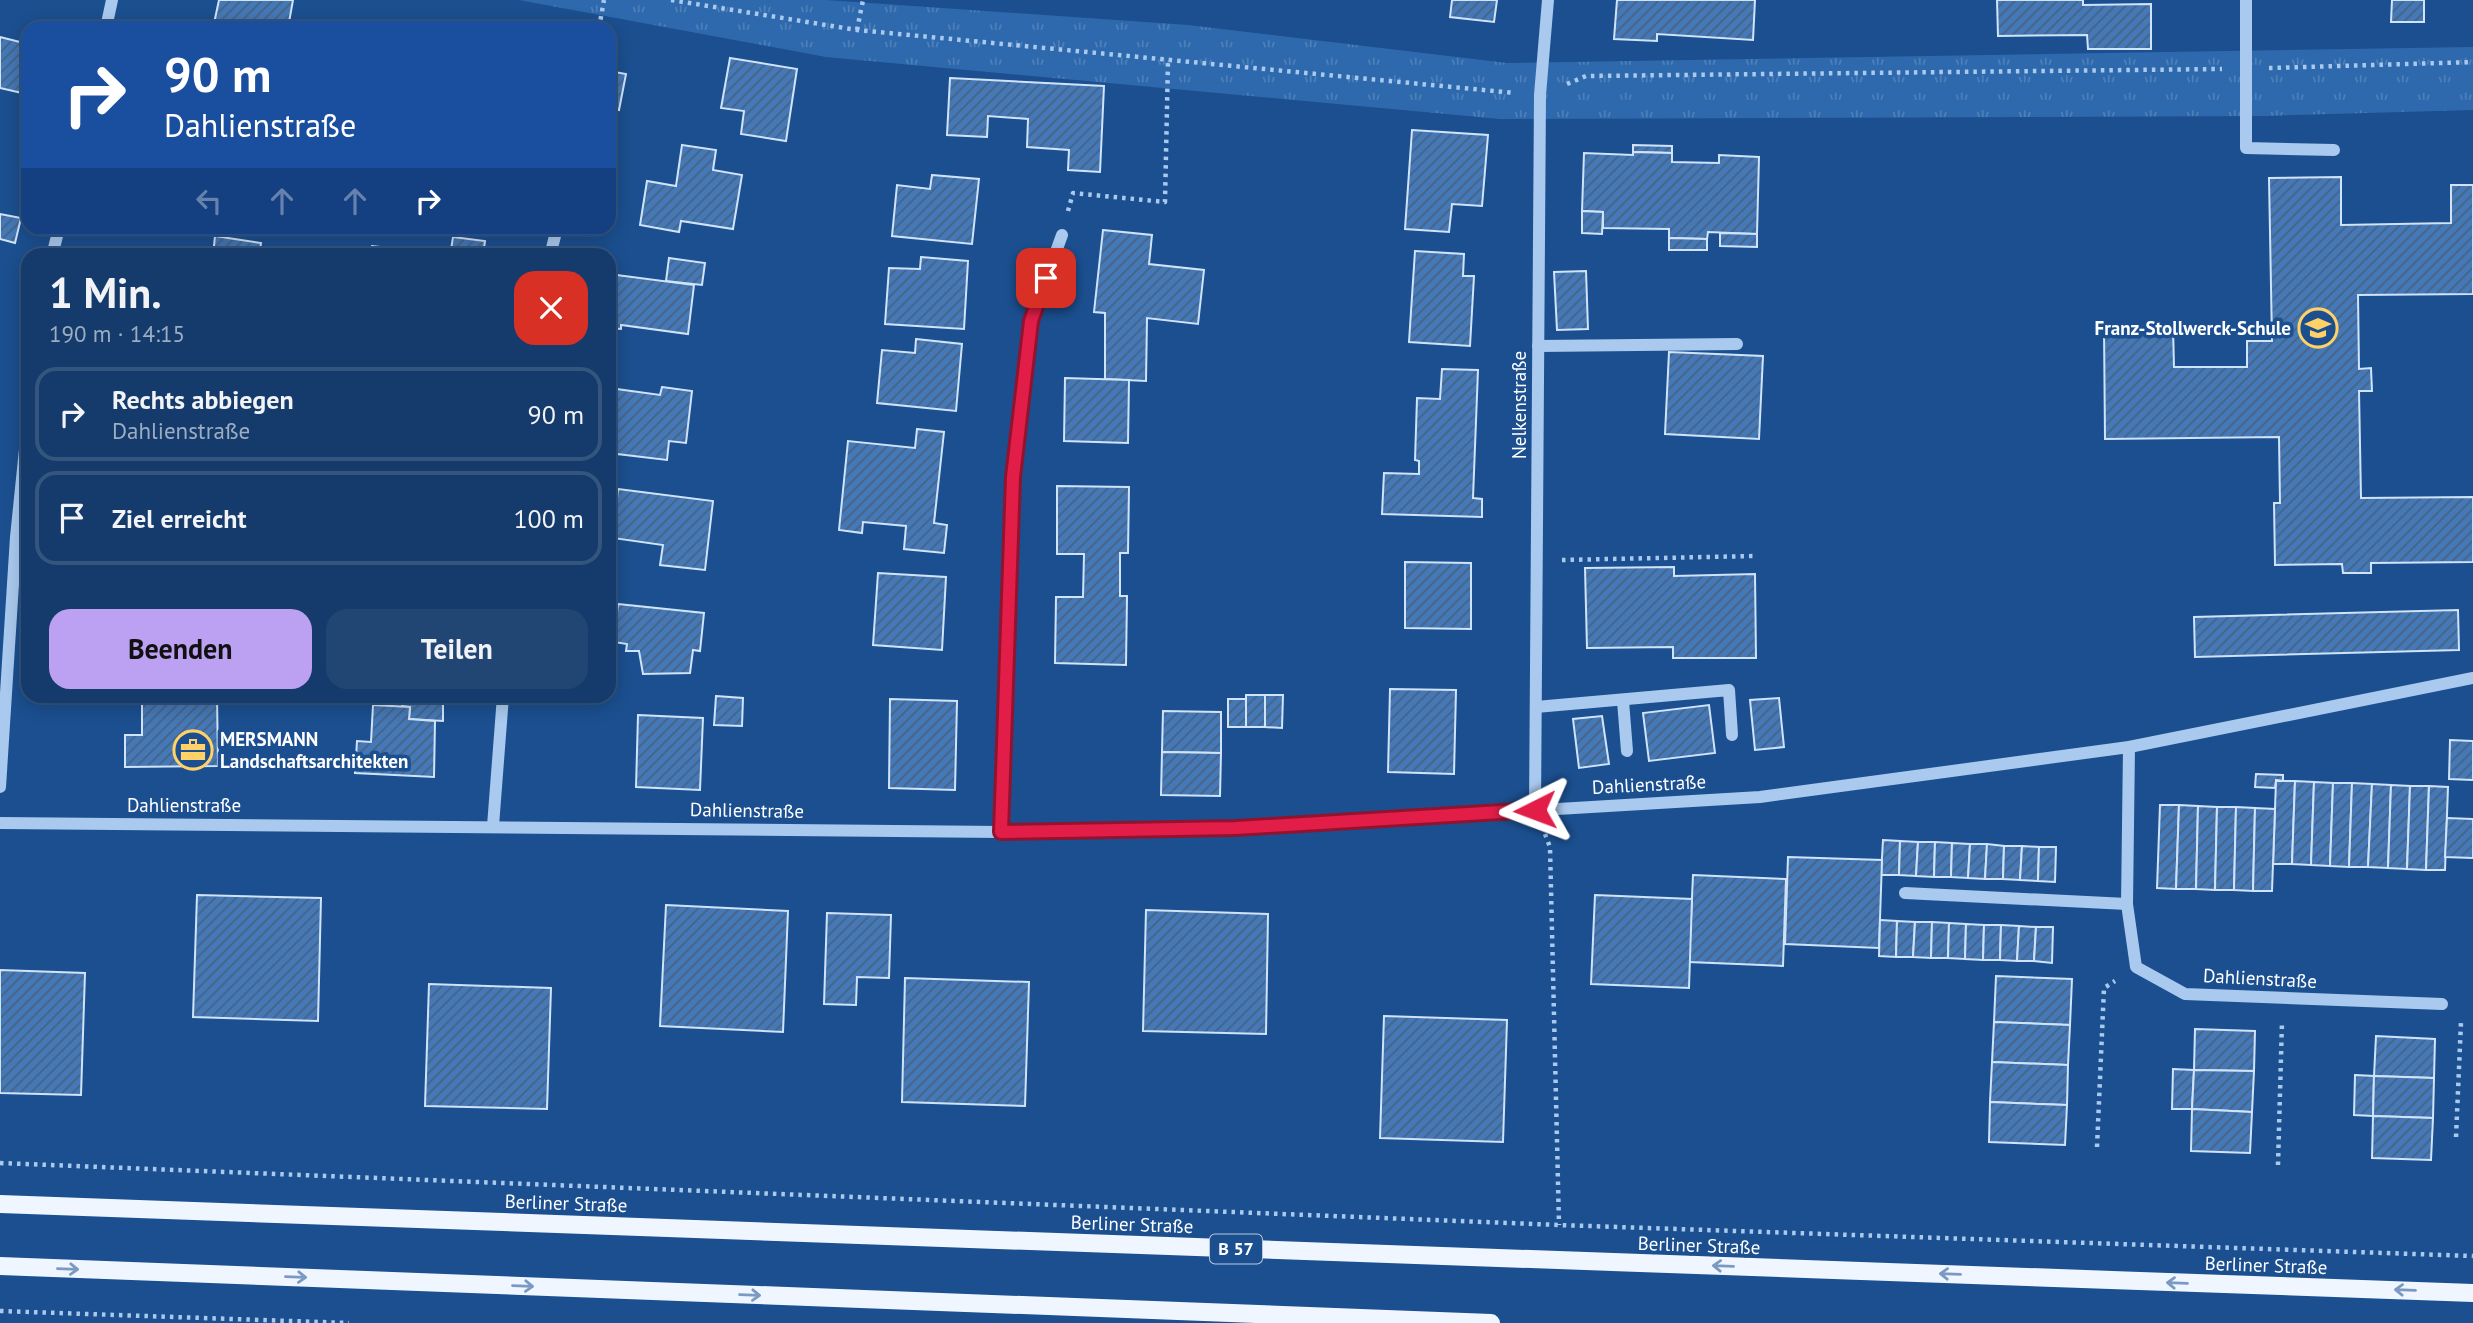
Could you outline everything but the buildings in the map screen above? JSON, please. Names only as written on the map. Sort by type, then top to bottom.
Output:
[{"type":"main road","name":"Berliner Straße","points":[[0,1204],[2473,1293]]},
{"type":"main road","points":[[0,1266],[1491,1323]]},
{"type":"street","points":[[108,21],[113,0]]},
{"type":"street","name":"Nelkenstraße","points":[[1535,810],[1540,95],[1548,0]]},
{"type":"street","points":[[2246,0],[2246,148],[2334,150]]},
{"type":"street","points":[[1001,832],[1013,477],[1031,321],[1062,235]]},
{"type":"street","points":[[1538,346],[1737,344]]},
{"type":"street","points":[[0,787],[21,488]]},
{"type":"street","name":"Dahlienstraße","points":[[0,823],[1001,832],[1236,828],[1760,797],[2129,747],[2473,678]]},
{"type":"street","points":[[1536,708],[1729,690],[1732,735]]},
{"type":"street","points":[[1623,701],[1628,751]]},
{"type":"street","points":[[493,826],[502,703]]},
{"type":"street","points":[[2129,747],[2127,904],[2136,967]]},
{"type":"street","points":[[1905,892],[2127,904]]},
{"type":"street","name":"Dahlienstraße","points":[[2136,967],[2185,994],[2283,1000],[2442,1004]]},
{"type":"path","points":[[600,21],[604,0]]},
{"type":"path","points":[[857,30],[863,0]]},
{"type":"path","points":[[1062,235],[1073,193],[1165,202],[1168,61]]},
{"type":"path","points":[[1537,560],[1755,556]]},
{"type":"path","points":[[1535,810],[1550,848],[1559,1225]]},
{"type":"path","points":[[2097,1147],[2104,988],[2136,967]]},
{"type":"path","points":[[2278,1166],[2283,1000]]},
{"type":"path","points":[[2442,1004],[2461,1017],[2456,1137]]},
{"type":"path","points":[[0,1163],[1559,1225],[2473,1255]]},
{"type":"path","points":[[0,1311],[349,1323]]},
{"type":"green space","points":[[519,0],[826,0],[1188,25],[1507,63],[2473,47],[2473,110],[2264,116],[1500,119],[826,57]]},
{"type":"place","name":"Franz-Stollwerck-Schule","points":[[2318,328]]},
{"type":"place","name":"MERSMANN Landschaftsarchitekten","points":[[193,750]]},
{"type":"route","points":[[1046,278],[1031,321],[1013,477],[1001,832],[1236,828],[1535,810]]}]
